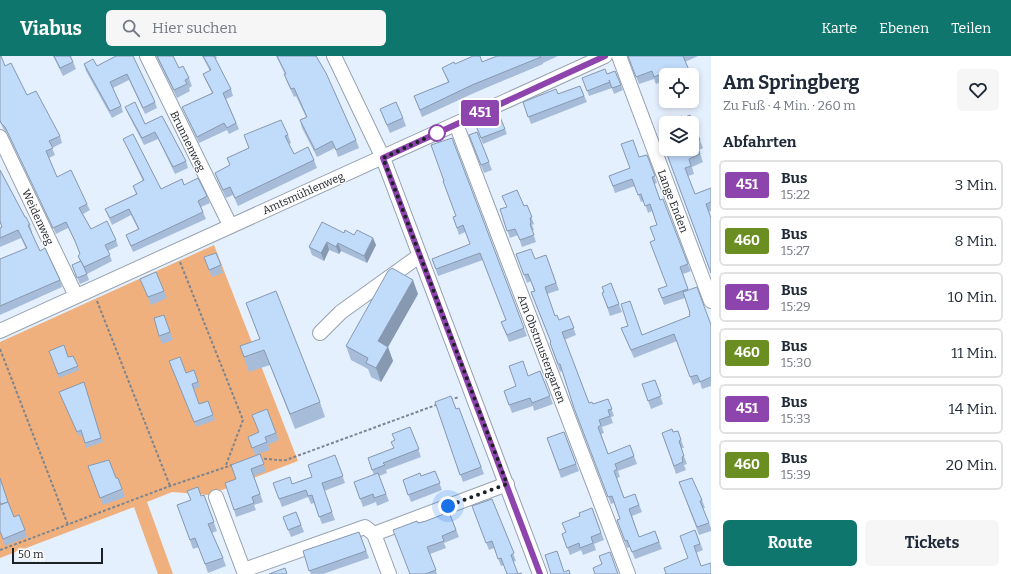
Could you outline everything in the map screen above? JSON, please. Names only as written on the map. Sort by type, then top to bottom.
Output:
[{"type":"street","name":"Brunnenweg","points":[[147,56],[230,225]]},
{"type":"street","points":[[334,56],[383,158],[540,574]]},
{"type":"street","name":"Amtsmühlenweg","points":[[0,331],[230,225],[383,158],[606,56]]},
{"type":"street","name":"Lange Enden","points":[[619,56],[711,301]]},
{"type":"street","name":"Am Obstmustergarten","points":[[456,124],[628,574]]},
{"type":"street","name":"Weidenweg","points":[[0,137],[76,296]]},
{"type":"street","points":[[320,333],[341,312],[419,256]]},
{"type":"street","points":[[374,534],[507,484]]},
{"type":"street","points":[[216,497],[244,572],[365,527],[374,534],[389,574]]},
{"type":"path","points":[[176,250],[243,420],[226,466]]},
{"type":"path","points":[[92,289],[170,486]]},
{"type":"path","points":[[0,350],[68,525]]},
{"type":"path","points":[[449,400],[471,392]]},
{"type":"path","points":[[258,459],[266,458],[278,461],[286,460],[442,403]]},
{"type":"path","points":[[0,550],[170,486],[238,463]]},
{"type":"shaded area","points":[[214,245],[298,461],[209,495],[172,492],[147,502],[173,574],[158,574],[134,507],[0,558],[0,342]]},
{"type":"building","points":[[0,56],[5,66],[11,63],[27,95],[36,91],[60,136],[49,141],[53,148],[46,151],[57,177],[71,170],[87,204],[79,208],[91,229],[107,221],[116,240],[105,245],[110,255],[84,267],[78,256],[80,254],[66,222],[53,228],[5,127],[0,120]]},
{"type":"building","points":[[54,56],[70,56],[73,62],[60,68]]},
{"type":"building","points":[[116,56],[133,56],[155,102],[143,108],[127,74],[110,82],[121,106],[110,111],[84,64],[93,59],[97,66]]},
{"type":"building","points":[[157,56],[173,56],[179,68],[183,66],[189,78],[185,80],[187,84],[174,90]]},
{"type":"building","points":[[203,56],[214,56],[231,89],[223,93],[236,123],[227,128],[224,123],[197,137],[182,107],[213,93],[203,74],[211,70]]},
{"type":"building","points":[[277,56],[316,56],[326,73],[356,140],[336,150],[332,141],[315,150],[300,120],[307,117],[294,88],[291,89],[284,74],[286,74]]},
{"type":"building","points":[[473,56],[480,56],[482,62],[497,56],[541,57],[472,85],[420,110],[414,96],[449,82],[442,68],[454,62],[455,64]]},
{"type":"building","points":[[628,56],[683,56],[688,68],[659,68],[659,75],[654,77],[652,71],[636,77]]},
{"type":"building","points":[[605,69],[607,74],[615,71],[621,85],[612,88],[610,82],[587,91],[582,78]]},
{"type":"building","points":[[580,86],[584,96],[528,117],[523,102],[556,89],[558,94]]},
{"type":"building","points":[[135,102],[145,124],[162,116],[186,161],[173,167],[155,132],[142,138],[125,107]]},
{"type":"building","points":[[396,102],[403,118],[387,125],[380,109]]},
{"type":"building","points":[[500,117],[505,129],[481,138],[476,126]]},
{"type":"building","points":[[281,120],[288,135],[285,136],[294,154],[308,147],[314,160],[235,198],[230,187],[223,190],[215,173],[230,165],[227,158],[249,148],[244,135]]},
{"type":"building","points":[[477,132],[489,162],[481,165],[469,135]]},
{"type":"building","points":[[133,134],[161,189],[182,179],[184,185],[198,178],[207,196],[198,201],[203,212],[131,246],[126,235],[139,229],[129,209],[110,218],[105,209],[137,194],[133,186],[144,180],[123,139]]},
{"type":"building","points":[[452,138],[524,328],[507,335],[501,322],[506,320],[480,253],[436,269],[432,259],[470,244],[463,225],[457,228],[453,217],[456,216],[431,145]]},
{"type":"building","points":[[633,140],[639,157],[647,155],[655,176],[652,177],[660,200],[663,199],[688,264],[680,267],[688,289],[662,298],[658,289],[667,286],[650,242],[655,240],[650,227],[657,225],[650,204],[645,206],[641,194],[638,195],[632,179],[613,186],[609,176],[630,168],[621,144]]},
{"type":"building","points":[[668,156],[696,156],[689,159],[691,166],[685,168],[695,194],[711,188],[711,202],[706,204],[711,218],[711,273]]},
{"type":"building","points":[[0,170],[30,225],[28,225],[40,251],[45,248],[60,280],[0,306],[0,259],[27,248],[18,230],[0,238],[0,228],[2,227],[0,221]]},
{"type":"building","points":[[517,190],[524,206],[527,205],[532,217],[530,218],[530,224],[534,235],[520,240],[515,229],[507,231],[500,209],[507,207],[502,196]]},
{"type":"building","points":[[322,222],[344,233],[345,230],[354,235],[357,230],[373,238],[364,256],[338,243],[336,247],[327,242],[321,253],[309,247]]},
{"type":"building","points":[[531,249],[535,259],[546,255],[556,283],[545,287],[555,316],[557,315],[559,320],[569,316],[574,328],[562,332],[589,403],[592,402],[593,404],[608,399],[612,409],[608,410],[610,416],[599,420],[601,425],[598,427],[608,454],[630,445],[634,456],[615,464],[617,469],[614,471],[624,498],[635,494],[639,505],[629,509],[639,537],[655,531],[659,542],[632,552],[627,540],[625,541],[617,520],[620,519],[612,496],[608,497],[574,408],[560,364],[558,364],[531,292],[535,291],[528,274],[524,275],[516,254]]},
{"type":"building","points":[[216,253],[221,265],[209,270],[204,257]]},
{"type":"building","points":[[81,261],[87,274],[77,278],[72,265]]},
{"type":"building","points":[[392,268],[413,280],[378,341],[388,347],[376,368],[366,363],[368,358],[346,346],[388,271]]},
{"type":"building","points":[[156,272],[164,291],[148,297],[140,279]]},
{"type":"building","points":[[611,283],[619,304],[608,308],[602,293],[604,292],[602,287]]},
{"type":"building","points":[[697,287],[711,325],[711,377],[700,382],[697,375],[690,377],[674,334],[631,350],[621,328],[628,326],[621,304],[630,301],[642,335],[690,316],[683,292]]},
{"type":"building","points":[[276,291],[320,402],[290,414],[264,350],[244,357],[240,346],[260,339],[246,303]]},
{"type":"building","points":[[164,315],[170,332],[159,336],[154,318]]},
{"type":"building","points":[[64,345],[68,357],[73,356],[78,366],[58,374],[49,351]]},
{"type":"building","points":[[180,357],[186,373],[194,370],[198,382],[192,384],[199,404],[208,401],[213,415],[194,422],[169,361]]},
{"type":"building","points":[[523,361],[528,376],[540,371],[550,396],[532,403],[530,398],[509,405],[504,391],[516,386],[509,366]]},
{"type":"building","points":[[655,380],[661,396],[648,401],[642,384]]},
{"type":"building","points":[[84,382],[101,438],[85,443],[81,430],[77,432],[59,392]]},
{"type":"building","points":[[451,396],[456,409],[459,408],[481,467],[460,475],[435,402]]},
{"type":"building","points":[[267,409],[276,433],[265,437],[267,442],[252,448],[248,437],[259,432],[252,415]]},
{"type":"building","points":[[410,427],[419,449],[383,463],[385,465],[372,470],[368,458],[394,448],[391,442],[395,440],[392,434]]},
{"type":"building","points":[[672,429],[673,432],[678,431],[681,440],[679,441],[684,456],[682,457],[683,462],[674,466],[662,433]]},
{"type":"building","points":[[564,432],[576,464],[559,470],[547,438]]},
{"type":"building","points":[[260,454],[264,464],[251,469],[260,494],[252,497],[254,503],[234,510],[225,483],[236,479],[231,465]]},
{"type":"building","points":[[335,455],[343,476],[322,483],[332,512],[319,517],[312,495],[308,496],[306,490],[279,499],[273,483],[290,477],[292,484],[312,477],[308,465]]},
{"type":"building","points":[[109,460],[122,489],[100,498],[88,466]]},
{"type":"building","points":[[435,471],[440,483],[408,495],[403,480],[420,473],[421,476]]},
{"type":"building","points":[[378,473],[386,494],[374,498],[373,494],[360,499],[354,482]]},
{"type":"building","points":[[0,478],[8,502],[1,504],[0,502]]},
{"type":"building","points":[[692,478],[702,500],[700,501],[709,523],[697,527],[679,482]]},
{"type":"building","points":[[198,487],[201,496],[204,495],[214,522],[208,524],[223,558],[205,564],[195,538],[190,540],[177,505],[191,500],[187,491]]},
{"type":"building","points":[[492,499],[514,553],[511,555],[518,574],[507,574],[501,558],[498,559],[492,541],[486,543],[472,506]]},
{"type":"building","points":[[8,502],[14,517],[19,515],[25,530],[3,539],[0,531],[0,505]]},
{"type":"building","points":[[592,508],[601,533],[591,537],[593,543],[580,548],[579,543],[567,548],[562,534],[566,532],[562,523],[580,516],[579,513]]},
{"type":"building","points":[[296,512],[301,525],[288,530],[283,517]]},
{"type":"building","points":[[449,512],[456,530],[442,536],[444,541],[427,547],[436,570],[425,574],[410,574],[393,530],[417,521],[418,523],[426,521]]},
{"type":"building","points":[[695,530],[700,544],[694,546],[701,566],[711,563],[711,574],[666,574],[664,568],[688,558],[680,536]]},
{"type":"building","points":[[359,532],[366,551],[309,571],[303,551]]},
{"type":"building","points":[[557,551],[564,572],[569,570],[570,574],[551,574],[545,555]]},
{"type":"building","points":[[610,552],[618,574],[595,574],[593,568],[602,564],[599,556]]},
{"type":"building","points":[[285,568],[287,574],[269,574]]},
{"type":"bus line","name":"451","points":[[540,574],[383,158],[605,56]]},
{"type":"route","points":[[437,133],[383,158],[424,270],[507,484],[448,506]]}]
